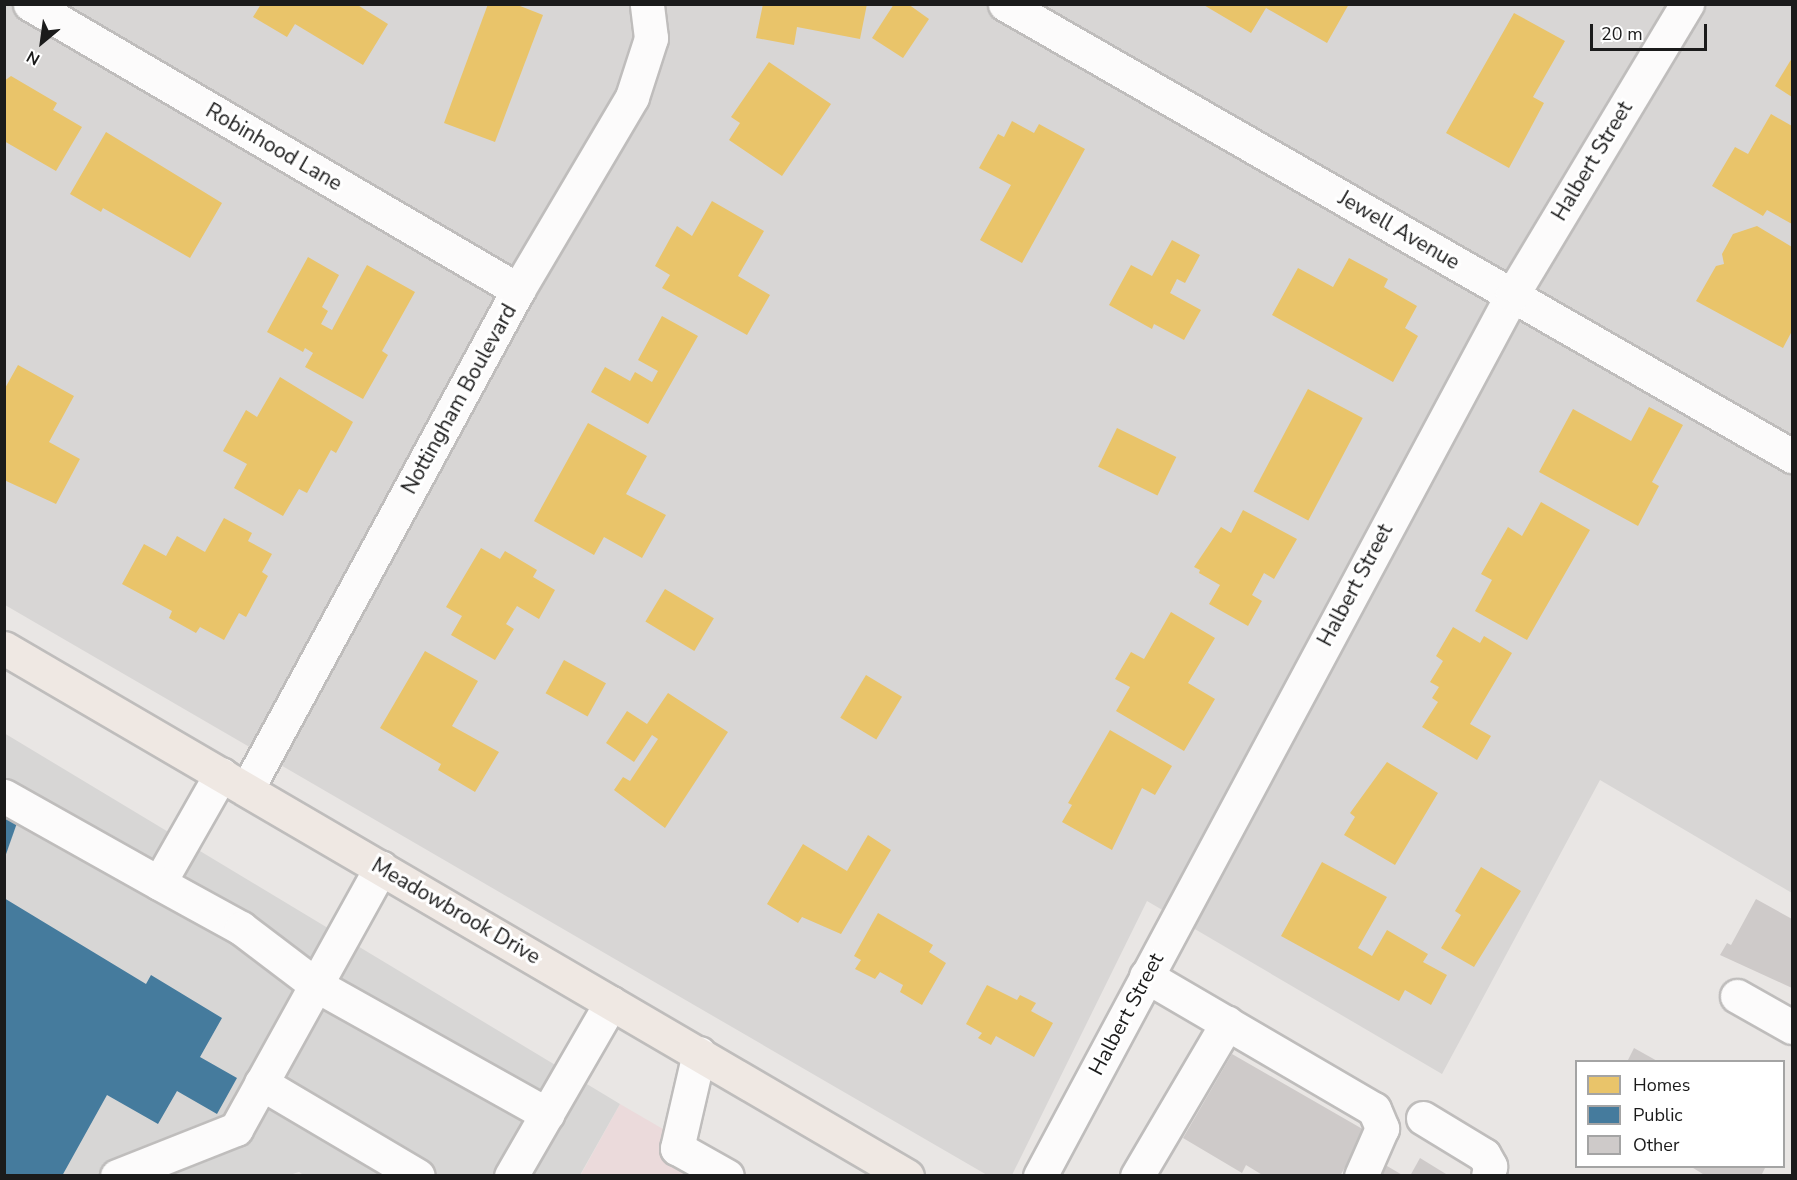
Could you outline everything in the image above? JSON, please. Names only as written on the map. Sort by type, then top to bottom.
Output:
[{"type":"main road","name":"Meadowbrook Drive","points":[[4,648],[907,1176]]},
{"type":"street","name":"Robinhood Lane","points":[[30,4],[519,290]]},
{"type":"street","name":"Nottingham Boulevard","points":[[159,883],[234,781],[632,97],[651,38],[646,4]]},
{"type":"street","name":"Jewell Avenue","points":[[1005,4],[1792,456]]},
{"type":"street","name":"Halbert Street","points":[[1040,1176],[1512,295],[1687,4]]},
{"type":"street","points":[[4,796],[241,928],[316,985],[547,1114]]},
{"type":"street","points":[[117,1176],[236,1129],[381,867]]},
{"type":"street","points":[[1146,976],[1374,1109],[1382,1128],[1361,1176]]},
{"type":"street","points":[[1737,996],[1792,1027]]},
{"type":"street","points":[[512,1176],[611,1003]]},
{"type":"street","points":[[1137,1176],[1227,1023]]},
{"type":"street","points":[[699,1053],[677,1148],[727,1176]]},
{"type":"street","points":[[261,1083],[418,1176]]},
{"type":"street","points":[[1423,1118],[1484,1155],[1490,1166],[1488,1176]]},
{"type":"shaded area","points":[[5,5],[1792,5],[1792,893],[1600,780],[1442,1074],[1147,901],[1012,1175],[987,1175],[5,605]]},
{"type":"shaded area","points":[[4,733],[620,1104],[580,1175],[305,1176],[299,1172],[286,1176],[5,1175]]},
{"type":"shaded area","points":[[620,1104],[742,1175],[580,1176]]},
{"type":"building: Homes","points":[[261,4],[356,4],[388,24],[363,65],[295,24],[287,37],[253,17]]},
{"type":"building: Homes","points":[[488,4],[515,4],[543,15],[495,142],[444,123]]},
{"type":"building: Homes","points":[[763,4],[867,4],[860,39],[797,27],[794,45],[756,38]]},
{"type":"building: Homes","points":[[894,4],[908,4],[929,19],[903,58],[872,38]]},
{"type":"building: Homes","points":[[1202,4],[1349,4],[1327,43],[1266,8],[1251,33]]},
{"type":"building: Homes","points":[[1514,13],[1565,41],[1533,97],[1544,103],[1509,168],[1446,133]]},
{"type":"building: Homes","points":[[1792,58],[1792,97],[1775,86]]},
{"type":"building: Homes","points":[[769,62],[831,104],[782,176],[729,140],[740,123],[731,117]]},
{"type":"building: Homes","points":[[11,76],[57,103],[53,110],[82,127],[56,171],[4,141],[4,81]]},
{"type":"building: Homes","points":[[1771,114],[1792,126],[1792,224],[1767,210],[1763,216],[1712,186],[1735,147],[1748,154]]},
{"type":"building: Homes","points":[[1012,121],[1034,133],[1039,124],[1085,149],[1022,263],[980,240],[1011,185],[979,168],[998,134],[1004,137]]},
{"type":"building: Homes","points":[[106,132],[222,203],[190,258],[103,208],[101,212],[70,194]]},
{"type":"building: Homes","points":[[712,201],[764,231],[738,276],[770,295],[747,335],[662,288],[670,275],[655,266],[677,226],[692,236]]},
{"type":"building: Homes","points":[[1757,226],[1792,247],[1792,331],[1783,348],[1696,301],[1716,266],[1724,264],[1722,254],[1733,234]]},
{"type":"building: Homes","points":[[1172,240],[1200,255],[1185,283],[1177,279],[1170,293],[1201,310],[1184,340],[1154,324],[1152,329],[1109,305],[1131,265],[1152,276]]},
{"type":"building: Homes","points":[[308,257],[339,275],[322,307],[328,311],[321,324],[332,330],[367,265],[415,292],[382,351],[388,355],[363,399],[305,367],[313,353],[305,348],[303,352],[267,332]]},
{"type":"building: Homes","points":[[1349,258],[1388,279],[1384,287],[1417,306],[1405,328],[1418,336],[1393,382],[1272,315],[1298,268],[1333,287]]},
{"type":"building: Homes","points":[[662,316],[698,336],[648,424],[591,392],[605,367],[630,381],[635,372],[652,382],[658,371],[638,360]]},
{"type":"building: Homes","points":[[18,365],[74,396],[49,442],[80,459],[56,504],[4,480],[4,390]]},
{"type":"building: Homes","points":[[280,377],[353,422],[336,453],[331,450],[307,493],[299,489],[283,516],[234,488],[247,464],[223,451],[246,410],[257,417]]},
{"type":"building: Homes","points":[[1308,389],[1363,418],[1308,521],[1254,491]]},
{"type":"building: Homes","points":[[1649,407],[1683,425],[1652,482],[1659,486],[1638,526],[1539,472],[1573,409],[1631,441]]},
{"type":"building: Homes","points":[[588,423],[647,456],[626,494],[666,515],[642,558],[604,537],[594,555],[534,521]]},
{"type":"building: Homes","points":[[1117,428],[1176,457],[1157,496],[1098,467]]},
{"type":"building: Homes","points":[[1541,502],[1590,530],[1527,640],[1475,611],[1492,580],[1481,574],[1508,527],[1522,536]]},
{"type":"building: Homes","points":[[1243,510],[1297,539],[1274,579],[1264,573],[1252,595],[1262,601],[1248,626],[1209,604],[1220,585],[1199,573],[1200,570],[1194,567],[1221,527],[1231,533]]},
{"type":"building: Homes","points":[[224,518],[252,533],[248,541],[272,554],[262,572],[268,576],[246,617],[239,613],[224,640],[200,627],[196,633],[169,618],[172,611],[122,584],[144,544],[166,556],[177,536],[205,552]]},
{"type":"building: Homes","points":[[481,548],[500,559],[505,551],[537,570],[533,577],[555,590],[539,619],[517,606],[506,624],[514,629],[495,660],[451,635],[462,616],[446,607]]},
{"type":"building: Homes","points":[[665,589],[714,618],[694,651],[645,622]]},
{"type":"building: Homes","points":[[1171,612],[1215,638],[1188,683],[1215,699],[1184,751],[1116,711],[1130,687],[1115,679],[1131,652],[1144,659]]},
{"type":"building: Homes","points":[[1453,627],[1480,643],[1484,636],[1512,653],[1470,724],[1491,736],[1477,760],[1422,727],[1438,702],[1432,698],[1439,687],[1430,682],[1443,661],[1436,656]]},
{"type":"building: Homes","points":[[425,651],[478,681],[452,726],[499,752],[475,792],[438,770],[441,764],[380,728]]},
{"type":"building: Homes","points":[[564,660],[606,683],[588,717],[546,693]]},
{"type":"building: Homes","points":[[866,675],[902,697],[876,739],[840,718]]},
{"type":"building: Homes","points":[[668,693],[728,732],[665,828],[614,790],[623,777],[630,781],[658,739],[652,735],[634,762],[606,743],[627,711],[647,724]]},
{"type":"building: Homes","points":[[1110,730],[1172,766],[1155,795],[1142,788],[1112,850],[1062,822],[1072,805],[1068,803]]},
{"type":"building: Homes","points":[[1387,762],[1438,793],[1395,865],[1344,835],[1355,817],[1350,813]]},
{"type":"building: Homes","points":[[868,835],[891,850],[841,934],[802,917],[798,923],[767,904],[803,844],[847,871]]},
{"type":"building: Homes","points":[[1322,862],[1387,897],[1358,948],[1372,956],[1387,930],[1428,954],[1423,962],[1447,975],[1431,1005],[1405,990],[1399,1001],[1281,936]]},
{"type":"building: Homes","points":[[1481,867],[1521,891],[1474,967],[1441,948],[1461,915],[1455,911]]},
{"type":"building: Homes","points":[[878,913],[933,945],[929,952],[946,963],[922,1005],[900,992],[903,985],[880,972],[875,979],[855,969],[861,960],[854,956]]},
{"type":"building: Homes","points":[[987,985],[1017,1000],[1020,995],[1036,1003],[1031,1011],[1053,1023],[1034,1057],[996,1036],[991,1045],[978,1038],[982,1033],[966,1024]]},
{"type":"building: Public","points":[[4,818],[17,823],[5,857],[4,857]]},
{"type":"building: Public","points":[[4,898],[146,984],[151,975],[222,1018],[200,1057],[237,1078],[217,1114],[177,1091],[158,1124],[107,1095],[62,1176],[4,1176]]},
{"type":"building: Other","points":[[1756,899],[1792,919],[1792,988],[1720,955],[1727,943],[1731,945]]},
{"type":"building: Other","points":[[1634,1048],[1655,1060],[1628,1060]]},
{"type":"building: Other","points":[[1232,1054],[1366,1131],[1340,1176],[1264,1176],[1246,1165],[1242,1173],[1183,1138]]},
{"type":"building: Other","points":[[1420,1158],[1446,1174],[1445,1176],[1410,1176]]},
{"type":"building: Other","points":[[1382,1163],[1404,1176],[1375,1176]]},
{"type":"building: Other","points":[[1693,1168],[1765,1168],[1761,1176],[1706,1176]]}]
